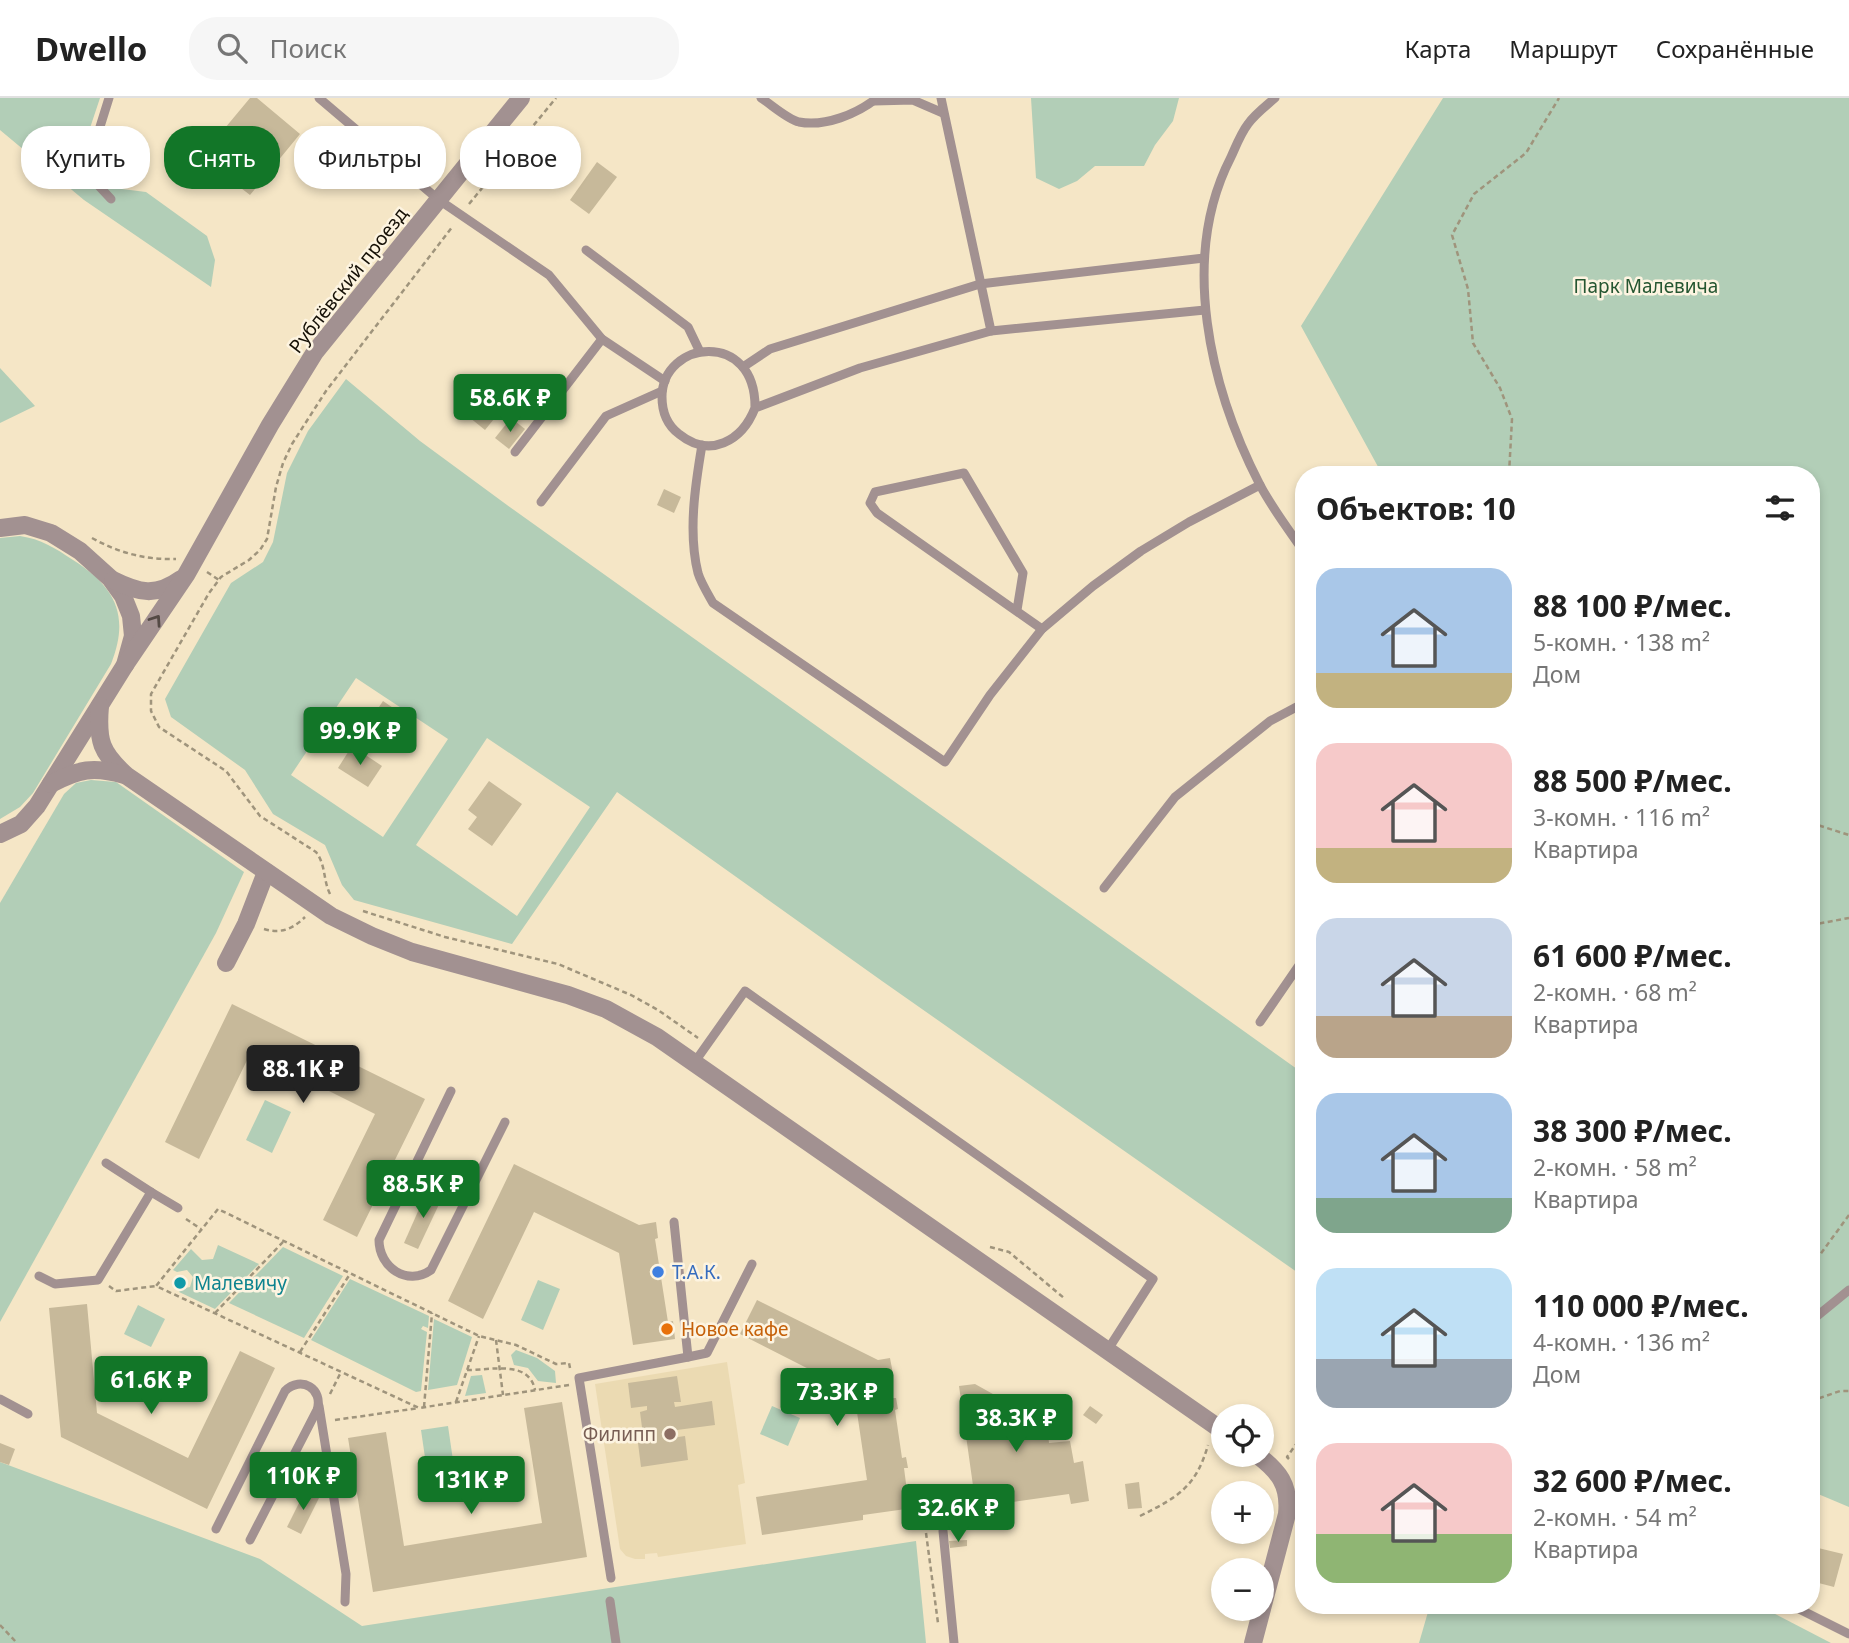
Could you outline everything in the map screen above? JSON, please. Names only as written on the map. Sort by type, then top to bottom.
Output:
[{"type":"street","name":"Рублёвский проезд","points":[[0,834],[21,824],[37,806],[125,665],[190,569],[314,352],[521,98]]},
{"type":"street","points":[[0,528],[25,525],[51,533],[80,551],[110,578],[123,596],[131,615],[133,636],[125,665]]},
{"type":"street","points":[[110,578],[132,589],[151,592],[168,588],[190,569]]},
{"type":"street","points":[[100,706],[99,734],[109,760],[127,776],[331,916],[412,952],[518,979],[606,1009],[657,1037],[1211,1424]]},
{"type":"street","points":[[50,784],[71,773],[88,770],[105,769],[127,776]]},
{"type":"street","points":[[226,963],[247,921],[266,872]]},
{"type":"street","points":[[1253,1643],[1287,1514],[1289,1497],[1283,1481],[1269,1467]]},
{"type":"lane","points":[[109,98],[94,146],[97,184],[111,199]]},
{"type":"lane","points":[[319,98],[439,200],[549,275],[602,339],[663,386]]},
{"type":"lane","points":[[761,98],[798,122],[823,121],[854,114],[875,99],[914,100],[943,113]]},
{"type":"lane","points":[[941,98],[991,331]]},
{"type":"lane","points":[[1275,98],[1247,124],[1213,201],[1204,258],[1205,310],[1228,409],[1260,485],[1295,538]]},
{"type":"lane","points":[[586,250],[688,327],[700,352]]},
{"type":"lane","points":[[743,367],[769,349],[981,284],[1204,258]]},
{"type":"lane","points":[[755,408],[860,368],[991,331],[1205,310]]},
{"type":"lane","points":[[515,452],[602,339]]},
{"type":"lane","points":[[700,352],[731,357],[743,367],[755,390],[755,408],[749,423],[740,434],[716,445],[702,445],[687,440],[673,429],[666,419],[662,405],[663,386],[672,369],[686,357],[700,352]]},
{"type":"lane","points":[[541,502],[606,416],[663,386]]},
{"type":"lane","points":[[702,445],[695,481],[694,545],[698,576],[713,603],[945,762],[990,695],[1042,629],[1093,586],[1141,551],[1260,485]]},
{"type":"lane","points":[[1017,610],[1023,573],[964,473],[875,492],[870,503],[877,513],[1042,629]]},
{"type":"lane","points":[[1104,888],[1175,797],[1270,721],[1295,708]]},
{"type":"lane","points":[[1260,1022],[1295,971]]},
{"type":"lane","points":[[694,1063],[745,991],[1153,1279],[1107,1351]]},
{"type":"lane","points":[[451,1091],[379,1240],[381,1257],[396,1272],[414,1277],[430,1270],[505,1122]]},
{"type":"lane","points":[[106,1163],[178,1208]]},
{"type":"lane","points":[[39,1276],[55,1284],[98,1280],[151,1192]]},
{"type":"lane","points":[[674,1222],[688,1357]]},
{"type":"lane","points":[[611,1578],[576,1385],[579,1378],[707,1353],[752,1264]]},
{"type":"lane","points":[[1820,1314],[1849,1290]]},
{"type":"lane","points":[[216,1529],[285,1391],[295,1384],[307,1384],[317,1392],[346,1574],[345,1602]]},
{"type":"lane","points":[[0,1399],[28,1414]]},
{"type":"lane","points":[[250,1540],[319,1405]]},
{"type":"lane","points":[[943,1531],[954,1643]]},
{"type":"lane","points":[[610,1601],[616,1643]]},
{"type":"lane","points":[[1809,1614],[1849,1634]]},
{"type":"path","points":[[334,899],[326,885],[322,860],[316,852],[260,816],[226,771],[159,727],[151,711],[151,694],[209,593],[219,580],[260,550],[267,539],[282,463],[326,391],[461,215],[556,98]]},
{"type":"path","points":[[1509,466],[1511,419],[1500,388],[1473,343],[1468,289],[1452,235],[1474,194],[1526,153],[1559,98]]},
{"type":"path","points":[[88,535],[116,550],[139,557],[184,558],[190,569],[219,580]]},
{"type":"path","points":[[1820,826],[1849,835]]},
{"type":"path","points":[[247,921],[268,930],[288,929],[305,917],[326,885]]},
{"type":"path","points":[[355,909],[445,937],[558,964],[597,979],[658,1010],[707,1046]]},
{"type":"path","points":[[1820,923],[1849,918]]},
{"type":"path","points":[[178,1208],[182,1217],[201,1229]]},
{"type":"path","points":[[156,1286],[218,1209],[480,1336],[516,1345],[556,1364],[569,1363],[576,1385],[321,1422]]},
{"type":"path","points":[[1820,1255],[1849,1215]]},
{"type":"path","points":[[215,1313],[284,1242]]},
{"type":"path","points":[[990,1248],[1009,1252],[1069,1303]]},
{"type":"path","points":[[300,1352],[350,1274]]},
{"type":"path","points":[[98,1280],[116,1291],[156,1286],[421,1408]]},
{"type":"path","points":[[421,1408],[432,1313]]},
{"type":"path","points":[[456,1402],[480,1336]]},
{"type":"path","points":[[496,1340],[503,1395]]},
{"type":"path","points":[[467,1370],[500,1369],[526,1372],[533,1380],[535,1390]]},
{"type":"path","points":[[330,1398],[341,1372]]},
{"type":"path","points":[[1820,1398],[1849,1391]]},
{"type":"path","points":[[1140,1516],[1175,1498],[1188,1486],[1202,1465],[1208,1444]]},
{"type":"path","points":[[1287,1457],[1295,1446]]},
{"type":"path","points":[[926,1533],[939,1630]]},
{"type":"path","points":[[0,1625],[17,1643]]},
{"type":"shaded area","name":"Филипп","points":[[727,1362],[745,1483],[738,1485],[746,1544],[658,1557],[657,1553],[645,1554],[645,1559],[626,1556],[620,1549],[595,1384]]},
{"type":"green space","points":[[0,98],[100,98],[91,126],[21,126],[21,148],[0,130]]},
{"type":"green space","points":[[1031,98],[1179,98],[1173,121],[1155,145],[1144,166],[1095,166],[1077,181],[1059,189],[1036,178]]},
{"type":"green space","name":"Парк Малевича","points":[[1443,98],[1849,98],[1849,1507],[1820,1495],[1820,466],[1378,466],[1301,326]]},
{"type":"green space","points":[[71,189],[146,192],[207,236],[215,260],[211,287]]},
{"type":"green space","points":[[0,368],[35,406],[0,423]]},
{"type":"green space","points":[[346,379],[420,441],[507,505],[1295,1068],[1295,1271],[617,792],[512,944],[354,900],[342,885],[325,845],[273,814],[245,770],[171,717],[165,699],[231,583],[263,562],[273,542],[287,473],[308,431]],"holes":[[[356,678],[448,739],[383,837],[291,775]],[[487,738],[590,807],[517,916],[416,845]]]},
{"type":"green space","points":[[20,536],[35,539],[54,548],[100,581],[115,604],[119,631],[111,664],[33,793],[20,807],[0,819],[0,538]]},
{"type":"green space","points":[[91,780],[116,782],[244,872],[216,933],[0,1322],[0,903],[64,794],[76,783]]},
{"type":"green space","points":[[265,1100],[291,1112],[272,1153],[246,1140]]},
{"type":"green space","points":[[218,1245],[259,1264],[215,1309],[179,1292],[190,1287],[193,1277],[187,1270],[173,1270],[191,1249],[202,1260],[213,1259]]},
{"type":"green space","points":[[283,1247],[343,1276],[304,1338],[229,1303]]},
{"type":"green space","points":[[350,1279],[429,1316],[428,1328],[423,1326],[421,1329],[427,1332],[421,1391],[416,1392],[311,1340]]},
{"type":"green space","points":[[538,1280],[560,1289],[543,1330],[521,1320]]},
{"type":"green space","points":[[138,1305],[165,1319],[151,1347],[124,1334]]},
{"type":"green space","points":[[434,1319],[472,1337],[457,1385],[428,1390]]},
{"type":"green space","points":[[516,1350],[537,1358],[555,1371],[556,1383],[538,1381],[528,1368],[514,1365],[511,1355]]},
{"type":"green space","points":[[482,1375],[486,1393],[465,1396],[471,1376]]},
{"type":"green space","points":[[772,1406],[800,1418],[788,1446],[760,1434]]},
{"type":"green space","points":[[448,1426],[455,1474],[428,1478],[421,1430]]},
{"type":"green space","points":[[0,1462],[260,1559],[362,1626],[916,1541],[926,1643],[0,1643]]},
{"type":"green space","points":[[1427,1614],[1775,1614],[1831,1643],[1419,1643]]},
{"type":"building","points":[[250,98],[257,98],[294,129],[294,141],[280,158],[280,126],[227,126]]},
{"type":"building","points":[[597,162],[617,177],[589,214],[570,200],[578,189],[581,189],[581,185]]},
{"type":"building","points":[[242,189],[255,189],[250,195]]},
{"type":"building","points":[[490,381],[511,398],[485,430],[464,413]]},
{"type":"building","points":[[511,418],[525,429],[509,449],[495,438]]},
{"type":"building","points":[[664,489],[681,497],[674,513],[657,505]]},
{"type":"building","points":[[383,701],[415,723],[401,743],[369,722]]},
{"type":"building","points":[[352,746],[382,766],[368,787],[338,768]]},
{"type":"building","points":[[489,781],[522,804],[492,846],[468,829],[477,817],[468,810]]},
{"type":"building","points":[[232,1004],[425,1099],[357,1237],[323,1220],[375,1114],[251,1052],[199,1159],[165,1142]]},
{"type":"building","points":[[514,1164],[639,1225],[656,1222],[658,1238],[655,1239],[668,1322],[673,1321],[675,1339],[633,1345],[619,1253],[534,1212],[483,1319],[448,1301]]},
{"type":"building","points":[[427,1191],[442,1198],[418,1249],[404,1243]]},
{"type":"building","points":[[757,1300],[878,1360],[890,1358],[902,1458],[906,1457],[908,1468],[904,1468],[908,1499],[911,1499],[913,1508],[863,1515],[863,1520],[762,1535],[756,1497],[867,1480],[854,1392],[740,1334]]},
{"type":"building","points":[[87,1304],[97,1413],[188,1458],[240,1351],[275,1368],[207,1509],[61,1437],[49,1308]]},
{"type":"building","points":[[677,1376],[681,1402],[674,1402],[675,1407],[712,1401],[715,1425],[677,1430],[678,1437],[685,1436],[688,1460],[641,1467],[638,1443],[652,1440],[651,1434],[643,1435],[640,1412],[647,1410],[647,1406],[631,1408],[628,1383]]},
{"type":"building","points":[[975,1384],[1047,1424],[1049,1443],[1070,1441],[1074,1463],[1083,1461],[1089,1501],[1071,1504],[1069,1494],[976,1507],[959,1386]]},
{"type":"building","points":[[562,1402],[587,1557],[373,1592],[348,1438],[386,1432],[404,1546],[542,1523],[524,1408]]},
{"type":"building","points":[[1090,1406],[1103,1415],[1096,1424],[1083,1415]]},
{"type":"building","points":[[0,1443],[15,1449],[9,1465],[0,1462]]},
{"type":"building","points":[[1139,1482],[1142,1508],[1128,1509],[1125,1484]]},
{"type":"building","points":[[305,1491],[319,1498],[301,1534],[287,1527]]},
{"type":"building","points":[[967,1540],[967,1546],[950,1548],[949,1541]]},
{"type":"building","points":[[1820,1548],[1843,1554],[1834,1587],[1820,1583]]},
{"type":"place","name":"Т.А.К.","points":[[658,1272]]},
{"type":"place","name":"Малевичу","points":[[180,1283]]},
{"type":"place","name":"Новое кафе","points":[[667,1329]]},
{"type":"place","name":"Филипп","points":[[670,1434]]}]
